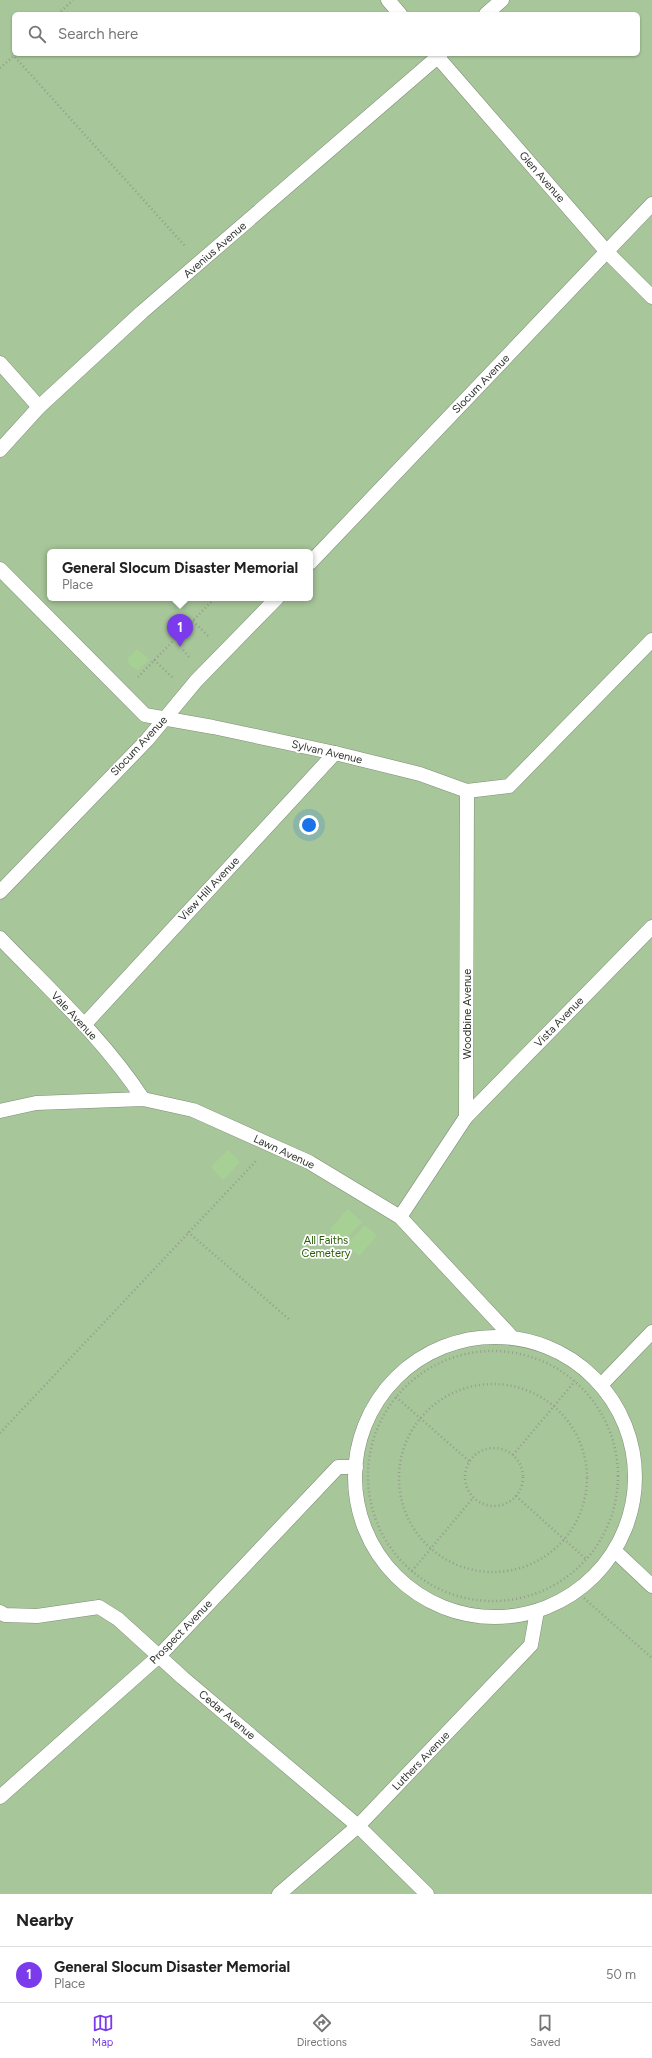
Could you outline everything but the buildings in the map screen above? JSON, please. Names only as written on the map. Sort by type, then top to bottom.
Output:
[{"type":"lane","points":[[388,0],[398,12]]},
{"type":"lane","points":[[488,12],[502,0]]},
{"type":"lane","name":"Avenius Avenue","points":[[0,450],[39,407],[142,312],[437,56]]},
{"type":"lane","name":"Glen Avenue","points":[[439,56],[607,252],[652,297]]},
{"type":"lane","name":"Slocum Avenue","points":[[313,560],[652,204]]},
{"type":"lane","points":[[0,363],[39,407]]},
{"type":"lane","name":"Sylvan Avenue","points":[[0,569],[145,715],[213,727],[335,753],[420,774],[467,791],[509,786],[652,640]]},
{"type":"lane","name":"Slocum Avenue","points":[[0,892],[147,740],[196,681],[274,601]]},
{"type":"lane","name":"View Hill Avenue","points":[[84,1025],[335,753]]},
{"type":"lane","name":"Woodbine Avenue","points":[[466,1117],[467,791]]},
{"type":"lane","name":"Vista Avenue","points":[[466,1117],[652,927]]},
{"type":"lane","name":"Vale Avenue","points":[[0,938],[84,1025],[126,1073],[142,1099]]},
{"type":"lane","name":"Lawn Avenue","points":[[0,1111],[36,1103],[142,1099],[193,1110],[309,1162],[400,1217],[510,1335]]},
{"type":"lane","points":[[400,1217],[466,1117]]},
{"type":"lane","points":[[602,1384],[652,1332]]},
{"type":"lane","points":[[510,1335],[544,1343],[576,1360],[602,1384],[624,1422],[634,1466],[629,1510],[616,1552],[578,1593],[537,1611],[493,1618],[449,1611],[410,1590],[379,1557],[361,1516],[356,1467],[365,1429],[386,1390],[410,1364],[441,1346],[475,1336],[510,1335]]},
{"type":"lane","name":"Prospect Avenue","points":[[0,1797],[159,1656],[338,1467],[356,1467]]},
{"type":"lane","points":[[616,1552],[652,1586]]},
{"type":"lane","name":"Cedar Avenue","points":[[0,1612],[5,1614],[37,1616],[99,1607],[118,1619],[159,1656],[358,1826],[427,1894]]},
{"type":"lane","name":"Luthers Avenue","points":[[279,1894],[358,1826],[531,1645],[537,1611]]},
{"type":"path","points":[[60,12],[73,0]]},
{"type":"path","points":[[0,68],[14,56]]},
{"type":"path","points":[[16,56],[200,263]]},
{"type":"path","points":[[136,678],[212,601]]},
{"type":"path","points":[[193,620],[214,641]]},
{"type":"path","points":[[154,660],[176,681]]},
{"type":"path","points":[[0,1433],[270,1145]]},
{"type":"path","points":[[188,1232],[290,1320]]},
{"type":"path","points":[[493,1350],[524,1354],[553,1365],[575,1381],[598,1407],[612,1434],[618,1465],[617,1496],[609,1526],[593,1552],[569,1577],[538,1594],[505,1602],[470,1600],[437,1589],[412,1572],[386,1542],[372,1510],[367,1475],[372,1441],[386,1409],[408,1382],[434,1364],[463,1354],[493,1350]]},
{"type":"path","points":[[513,1455],[575,1381]]},
{"type":"path","points":[[485,1384],[510,1385],[533,1393],[554,1406],[568,1422],[580,1440],[586,1460],[588,1482],[585,1503],[577,1522],[565,1540],[546,1556],[524,1567],[500,1573],[475,1571],[451,1563],[431,1549],[412,1526],[402,1500],[400,1471],[406,1443],[421,1418],[439,1401],[450,1395],[461,1390],[485,1384]]},
{"type":"path","points":[[396,1397],[469,1461]]},
{"type":"path","points":[[489,1448],[498,1448],[513,1455],[521,1467],[523,1475],[523,1483],[516,1496],[510,1502],[495,1507],[479,1503],[473,1498],[465,1484],[464,1476],[469,1461],[482,1451],[489,1448]]},
{"type":"path","points":[[516,1496],[586,1559]]},
{"type":"path","points":[[412,1572],[473,1498]]},
{"type":"path","points":[[578,1593],[652,1658]]},
{"type":"green space","name":"All Faiths Cemetery","points":[[0,0],[652,0],[652,1894],[0,1894]]},
{"type":"place","name":"General Slocum Disaster Memorial","points":[[180,647]]}]
